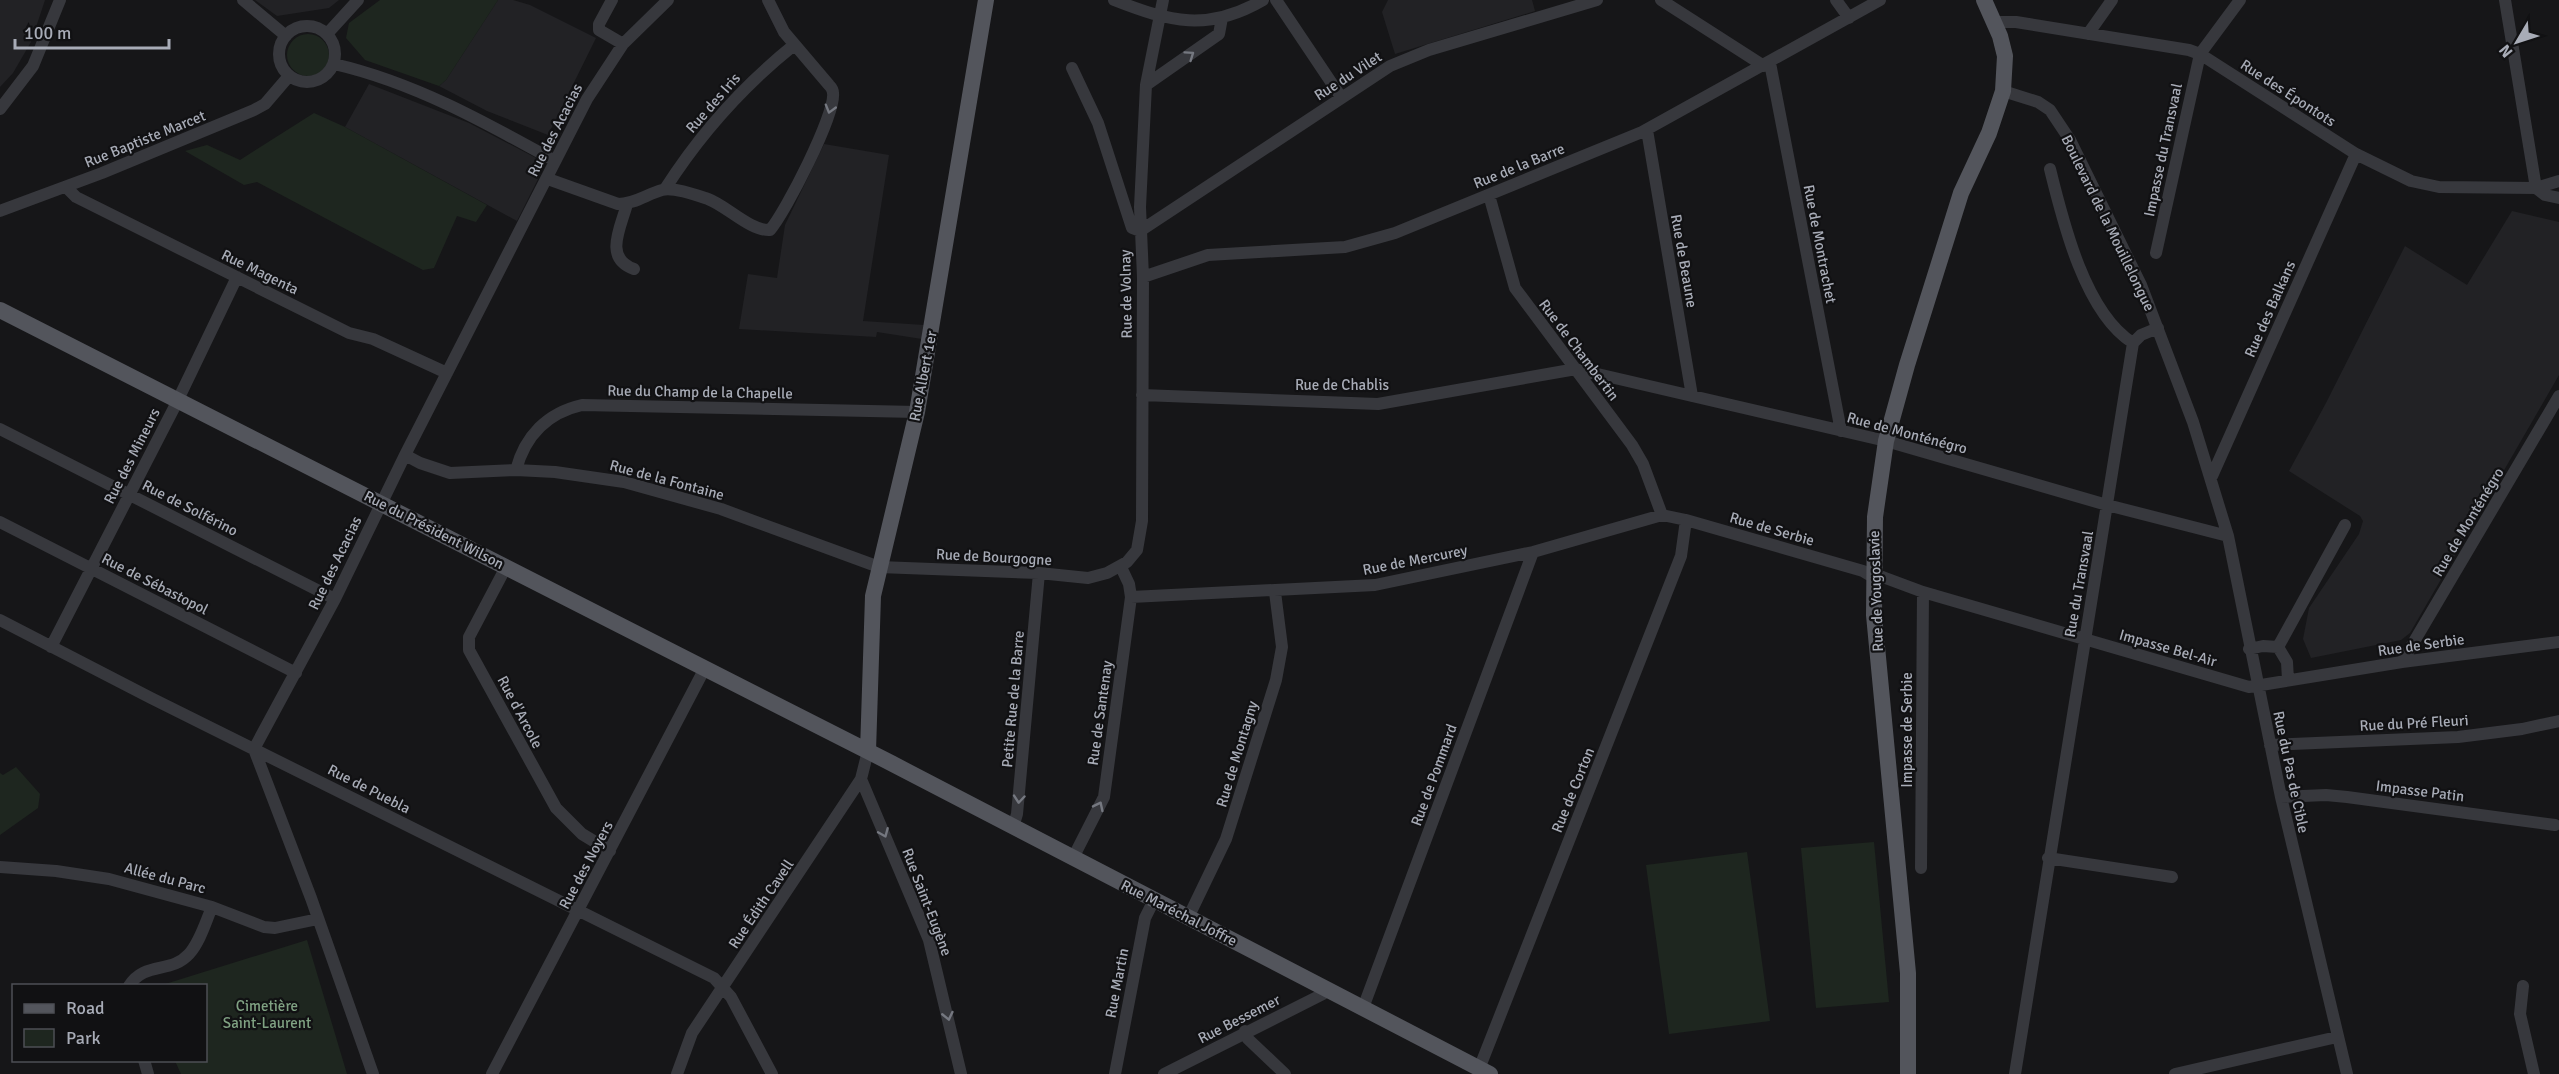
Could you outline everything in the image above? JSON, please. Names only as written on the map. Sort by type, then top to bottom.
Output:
[{"type":"main road","name":"Rue Albert 1er","points":[[868,751],[871,607],[917,412],[986,0]]},
{"type":"main road","points":[[1984,0],[1996,22],[2005,56],[2003,91]]},
{"type":"main road","name":"Rue de Yougoslavie","points":[[1908,1074],[1908,973],[1874,615],[1875,517],[1886,441],[1961,193],[1989,133],[2003,91]]},
{"type":"main road","name":"Rue du Président Wilson","points":[[0,310],[868,751]]},
{"type":"main road","name":"Rue Maréchal Joffre","points":[[868,751],[1484,1071]]},
{"type":"street","points":[[0,109],[33,66],[60,0]]},
{"type":"street","points":[[243,0],[286,36]]},
{"type":"street","points":[[327,34],[358,0]]},
{"type":"street","points":[[612,0],[599,24],[599,30],[623,44]]},
{"type":"street","name":"Rue des Acacias","points":[[254,749],[335,599],[405,455],[587,99],[623,44],[668,0]]},
{"type":"street","points":[[548,178],[606,201],[627,204],[664,189],[708,199],[762,230],[770,230],[792,194],[825,125],[833,93],[829,85],[794,45],[775,17],[768,0]]},
{"type":"street","points":[[1114,0],[1160,17],[1206,21],[1239,14],[1263,0]]},
{"type":"street","name":"Rue de Volnay","points":[[1107,573],[1121,567],[1137,550],[1140,539],[1143,278],[1140,231],[1146,85],[1163,0]]},
{"type":"street","points":[[1276,0],[1341,97]]},
{"type":"street","name":"Rue du Vilet","points":[[1140,231],[1390,66],[1429,50],[1597,0]]},
{"type":"street","points":[[1661,0],[1767,64]]},
{"type":"street","points":[[1836,0],[1849,18]]},
{"type":"street","name":"Rue de la Barre","points":[[1143,278],[1208,255],[1345,247],[1371,242],[1647,130],[1880,0]]},
{"type":"street","points":[[2088,34],[2112,0]]},
{"type":"street","points":[[2200,54],[2240,0]]},
{"type":"street","points":[[2505,0],[2536,188],[2559,181]]},
{"type":"street","points":[[1146,85],[1219,34],[1222,18]]},
{"type":"street","name":"Rue des Épontots","points":[[1996,22],[2016,22],[2189,50],[2200,54],[2356,154],[2411,181],[2439,187],[2536,188],[2545,195],[2559,198]]},
{"type":"street","points":[[306,26],[314,27],[327,34],[335,48],[334,64],[323,78],[315,82],[297,81],[289,76],[279,57],[279,49],[286,36],[299,27],[306,26]]},
{"type":"street","name":"Rue des Iris","points":[[664,189],[679,166],[725,109],[754,78],[794,45]]},
{"type":"street","name":"Impasse du Transvaal","points":[[2156,253],[2200,54]]},
{"type":"street","points":[[334,64],[371,74],[442,101],[555,161]]},
{"type":"street","name":"Rue de Montrachet","points":[[1767,64],[1841,430]]},
{"type":"street","points":[[1072,68],[1098,123],[1132,228],[1140,231]]},
{"type":"street","name":"Rue Baptiste Marcet","points":[[0,211],[66,187],[254,110],[265,104],[289,76]]},
{"type":"street","name":"Boulevard de la Mouillelongue","points":[[2003,91],[2038,102],[2050,110],[2065,133],[2141,285],[2212,476]]},
{"type":"street","name":"Rue de Beaune","points":[[1647,130],[1692,396]]},
{"type":"street","name":"Rue des Balkans","points":[[2212,476],[2356,154]]},
{"type":"street","points":[[2050,169],[2064,228],[2085,279],[2118,334],[2133,343],[2141,335],[2158,328]]},
{"type":"street","name":"Rue Magenta","points":[[66,187],[76,197],[348,333],[380,341],[447,373]]},
{"type":"street","name":"Rue de Chambertin","points":[[1489,195],[1515,288],[1640,458],[1662,515]]},
{"type":"street","points":[[627,204],[615,248],[618,258],[624,265],[633,268]]},
{"type":"street","name":"Rue des Mineurs","points":[[51,647],[178,400],[237,278]]},
{"type":"street","name":"Rue du Transvaal","points":[[2015,1074],[2048,858],[2133,343]]},
{"type":"street","name":"Rue de Monténégro","points":[[1576,369],[1886,441],[2107,505],[2228,536]]},
{"type":"street","name":"Rue de Chablis","points":[[1142,395],[1378,404],[1576,369]]},
{"type":"street","name":"Rue de Monténégro","points":[[2402,662],[2559,396]]},
{"type":"street","name":"Rue du Champ de la Chapelle","points":[[516,470],[526,443],[544,422],[556,413],[582,405],[917,412]]},
{"type":"street","name":"Rue de Solférino","points":[[0,429],[335,599]]},
{"type":"street","name":"Rue de la Fontaine","points":[[405,455],[430,467],[450,473],[516,470],[589,477],[647,487],[721,509],[879,567]]},
{"type":"street","name":"Rue du Pas de Cible","points":[[2212,476],[2228,536],[2249,649],[2281,797],[2346,1074]]},
{"type":"street","name":"Rue de Serbie","points":[[1662,515],[1863,571],[1873,577]]},
{"type":"street","name":"Rue de Mercurey","points":[[1131,597],[1275,592],[1375,585],[1533,552],[1662,515]]},
{"type":"street","name":"Rue de Corton","points":[[1484,1071],[1681,556],[1686,520]]},
{"type":"street","name":"Rue de Sébastopol","points":[[0,522],[296,673]]},
{"type":"street","points":[[2278,646],[2345,525]]},
{"type":"street","name":"Rue de Pommard","points":[[1363,1008],[1533,552]]},
{"type":"street","name":"Rue d'Arcole","points":[[506,567],[469,637],[469,650],[555,808],[582,834],[610,851]]},
{"type":"street","name":"Rue de Bourgogne","points":[[879,567],[1039,573],[1088,578],[1107,573]]},
{"type":"street","name":"Rue de Santenay","points":[[1073,858],[1104,797],[1131,597],[1129,584],[1121,567]]},
{"type":"street","name":"Petite Rue de la Barre","points":[[1013,827],[1017,814],[1039,573]]},
{"type":"street","name":"Impasse Bel-Air","points":[[1873,577],[1880,576],[1923,592],[2249,687],[2258,688],[2288,680]]},
{"type":"street","name":"Rue de Montagny","points":[[1188,918],[1226,839],[1276,680],[1282,647],[1275,592]]},
{"type":"street","name":"Impasse de Serbie","points":[[1921,868],[1923,592]]},
{"type":"street","name":"Rue de Puebla","points":[[0,620],[714,978],[724,986]]},
{"type":"street","name":"Rue de Serbie","points":[[2288,680],[2402,662],[2559,642]]},
{"type":"street","points":[[2249,649],[2278,646]]},
{"type":"street","points":[[2278,646],[2287,662],[2288,680]]},
{"type":"street","name":"Rue des Noyers","points":[[492,1074],[705,668]]},
{"type":"street","name":"Rue du Pré Fleuri","points":[[2270,745],[2458,737],[2522,729],[2559,721]]},
{"type":"street","points":[[254,749],[373,1074]]},
{"type":"street","name":"Rue Édith Cavell","points":[[677,1074],[693,1033],[861,779],[868,751]]},
{"type":"street","name":"Rue Saint-Eugène","points":[[861,779],[929,940],[961,1074]]},
{"type":"street","name":"Impasse Patin","points":[[2281,797],[2326,795],[2348,797],[2555,825]]},
{"type":"street","points":[[2048,858],[2172,877]]},
{"type":"street","name":"Allée du Parc","points":[[0,867],[56,871],[109,879],[212,907],[264,927],[275,928],[318,919]]},
{"type":"street","name":"Rue Martin","points":[[1115,1074],[1145,918],[1154,900]]},
{"type":"street","points":[[130,984],[136,976],[146,969],[171,965],[190,953],[212,907]]},
{"type":"street","points":[[724,986],[772,1074]]},
{"type":"street","points":[[2523,986],[2520,1014],[2534,1074]]},
{"type":"street","name":"Rue Bessemer","points":[[1164,1074],[1323,993],[1325,989]]},
{"type":"street","points":[[1245,1031],[1248,1040],[1285,1074]]},
{"type":"street","points":[[2175,1074],[2337,1037]]},
{"type":"shaded area","points":[[0,0],[45,0],[31,42],[13,73],[0,87]]},
{"type":"shaded area","points":[[255,0],[339,0],[329,8],[277,16]]},
{"type":"shaded area","points":[[498,0],[513,0],[530,5],[596,38],[548,135],[487,111],[439,86],[446,80]]},
{"type":"shaded area","points":[[1388,0],[1532,0],[1535,11],[1395,54],[1382,12]]},
{"type":"shaded area","points":[[369,84],[469,123],[536,158],[540,175],[517,221],[345,127]]},
{"type":"shaded area","points":[[824,144],[889,155],[863,321],[924,325],[922,339],[877,332],[876,337],[739,329],[748,274],[777,278],[785,225]]},
{"type":"shaded area","points":[[2512,211],[2559,222],[2559,375],[2410,633],[2401,640],[2311,658],[2303,639],[2309,608],[2359,534],[2363,521],[2360,516],[2289,471],[2405,246],[2467,285]]},
{"type":"green space","points":[[380,0],[498,0],[446,80],[439,86],[365,60],[346,38],[349,23]]},
{"type":"green space","points":[[308,34],[323,40],[329,55],[323,70],[308,76],[293,70],[287,55],[293,40]]},
{"type":"green space","points":[[314,113],[345,127],[487,205],[476,222],[457,216],[434,268],[423,270],[257,182],[244,185],[185,151],[207,145],[240,160]]},
{"type":"green space","points":[[16,767],[40,794],[38,808],[0,835],[0,773],[3,775]]},
{"type":"green space","points":[[1874,842],[1889,1002],[1816,1008],[1801,848]]},
{"type":"green space","points":[[1747,852],[1770,1021],[1669,1034],[1646,865]]},
{"type":"green space","name":"Cimetière Saint-Laurent","points":[[307,940],[347,1074],[181,1074],[175,1062],[207,1062],[207,984],[165,984]]}]
